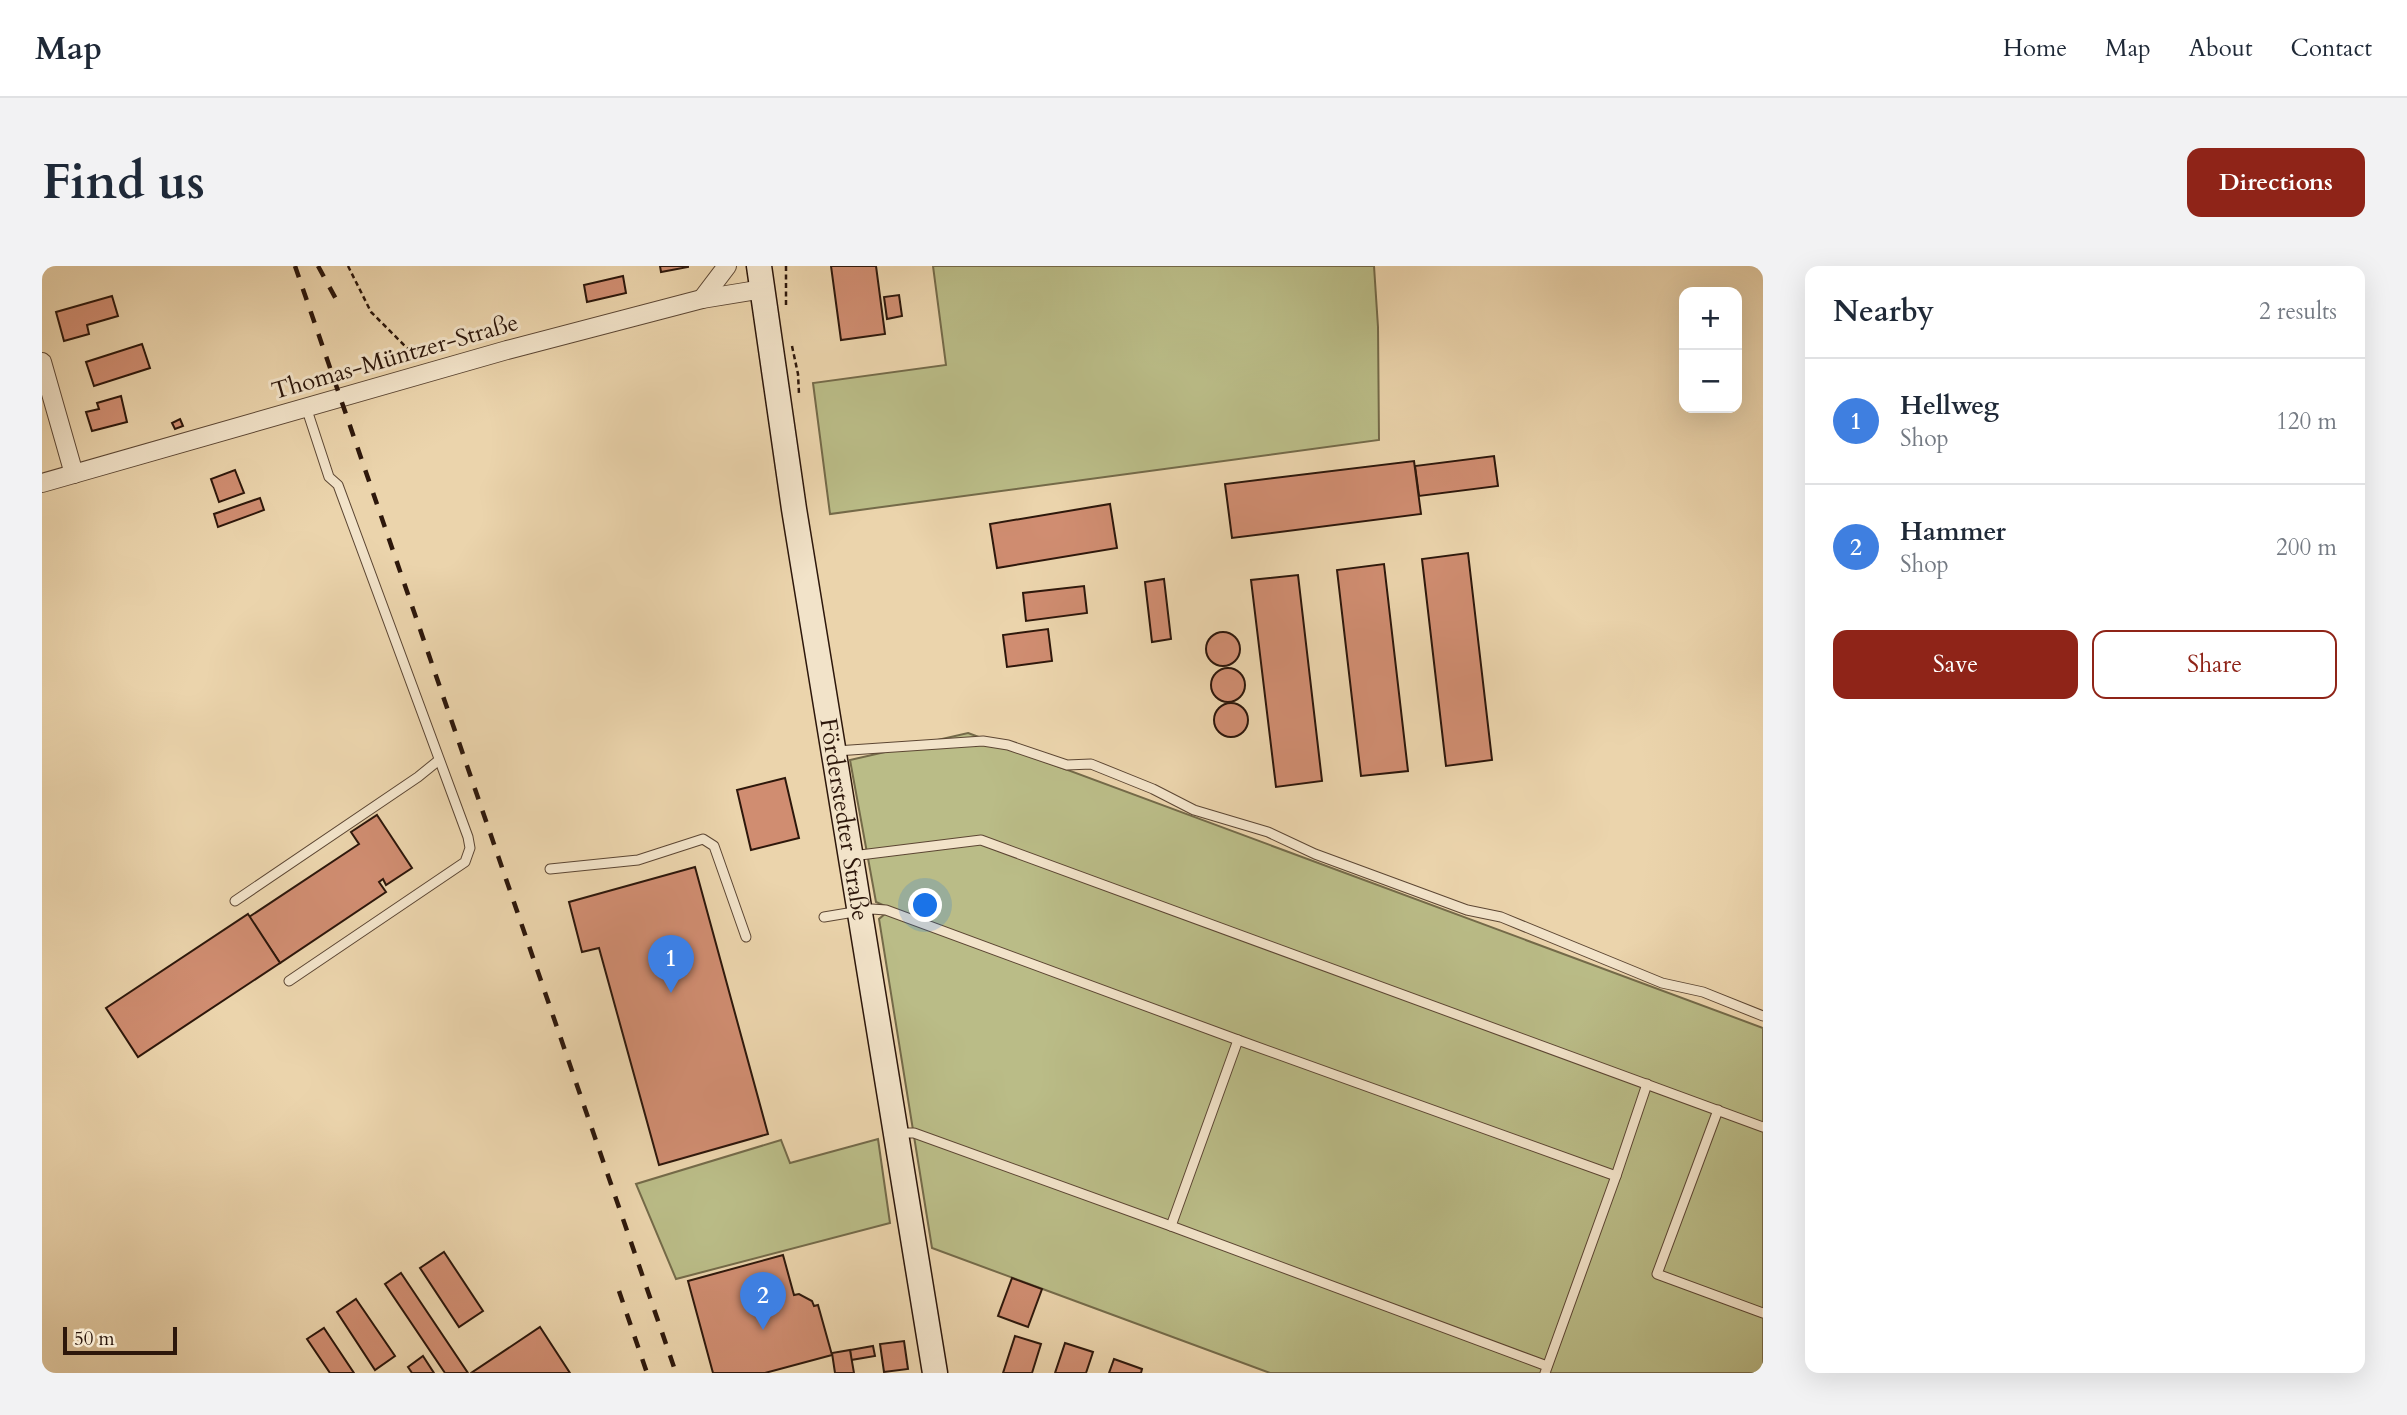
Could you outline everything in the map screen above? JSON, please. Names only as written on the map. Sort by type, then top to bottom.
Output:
[{"type":"main road","name":"Förderstedter Straße","points":[[761,278],[787,461],[935,1373]]},
{"type":"street","points":[[702,299],[727,266]]},
{"type":"street","name":"Thomas-Müntzer-Straße","points":[[42,483],[423,374],[702,299],[761,278]]},
{"type":"street","points":[[42,362],[74,474]]},
{"type":"lane","points":[[289,981],[465,862],[470,848],[338,485],[330,477],[306,407]]},
{"type":"lane","points":[[835,751],[982,741],[1008,745],[1067,765],[1091,764],[1153,789],[1194,810],[1268,832],[1328,859],[1467,910],[1501,918],[1662,983],[1703,992],[1763,1016]]},
{"type":"lane","points":[[235,901],[439,760]]},
{"type":"lane","points":[[550,869],[638,860],[704,839],[714,846],[746,937]]},
{"type":"lane","points":[[852,856],[981,840],[1763,1128]]},
{"type":"lane","points":[[824,917],[861,910],[886,909],[1238,1040],[1616,1176]]},
{"type":"lane","points":[[1171,1226],[1238,1040]]},
{"type":"lane","points":[[897,1134],[914,1133],[1171,1226],[1546,1370],[1647,1084]]},
{"type":"lane","points":[[1718,1110],[1657,1274],[1763,1313]]},
{"type":"path","points":[[348,266],[371,312],[418,359],[423,374]]},
{"type":"green space","points":[[933,266],[1374,266],[1378,327],[1379,440],[830,514],[813,383],[946,365]]},
{"type":"green space","points":[[968,733],[1763,1028],[1763,1373],[1270,1373],[932,1248],[879,919],[886,913],[885,906],[876,902],[850,760]]},
{"type":"green space","points":[[878,1139],[890,1223],[676,1279],[636,1184],[781,1140],[790,1163]]},
{"type":"building","points":[[660,266],[688,266],[688,267],[661,272]]},
{"type":"building","points":[[831,266],[876,266],[885,334],[841,340]]},
{"type":"building","points":[[623,276],[626,293],[587,302],[584,285]]},
{"type":"building","points":[[899,295],[902,316],[887,319],[884,297]]},
{"type":"building","points":[[112,296],[118,316],[87,325],[89,334],[64,341],[56,312]]},
{"type":"building","points":[[142,344],[150,368],[94,386],[86,362]]},
{"type":"building","points":[[121,396],[127,422],[92,431],[86,412],[99,409],[97,403]]},
{"type":"building","points":[[180,419],[183,426],[175,429],[172,423]]},
{"type":"building","points":[[1494,456],[1498,486],[1419,496],[1415,466]]},
{"type":"building","points":[[1414,461],[1421,514],[1232,538],[1225,484]]},
{"type":"building","points":[[235,470],[244,493],[219,502],[211,479]]},
{"type":"building","points":[[260,498],[264,510],[218,527],[214,514]]},
{"type":"building","points":[[1110,504],[1117,548],[997,568],[990,524]]},
{"type":"building","points":[[1468,553],[1492,760],[1446,766],[1422,559]]},
{"type":"building","points":[[1384,564],[1408,771],[1361,776],[1337,570]]},
{"type":"building","points":[[1298,575],[1322,781],[1276,787],[1251,580]]},
{"type":"building","points":[[1164,579],[1171,639],[1152,642],[1145,582]]},
{"type":"building","points":[[1084,586],[1087,613],[1026,621],[1023,593]]},
{"type":"building","points":[[1048,629],[1052,661],[1007,667],[1003,635]]},
{"type":"building","points":[[1223,632],[1235,637],[1240,649],[1235,661],[1223,666],[1211,661],[1206,649],[1211,637]]},
{"type":"building","points":[[1228,668],[1240,673],[1245,685],[1240,697],[1228,702],[1216,697],[1211,685],[1216,673]]},
{"type":"building","points":[[1231,703],[1243,708],[1248,720],[1243,732],[1231,737],[1219,732],[1214,720],[1219,708]]},
{"type":"building","points":[[785,778],[799,838],[751,850],[737,790]]},
{"type":"building","points":[[377,815],[412,868],[386,885],[383,879],[379,882],[386,892],[280,963],[249,917],[359,844],[351,832]]},
{"type":"building","points":[[695,867],[768,1134],[659,1165],[599,948],[582,952],[569,902]]},
{"type":"building","points":[[248,914],[280,963],[138,1057],[106,1008]]},
{"type":"building","points":[[444,1252],[483,1311],[459,1327],[420,1268]]},
{"type":"building","points":[[783,1255],[794,1295],[799,1294],[812,1301],[814,1306],[818,1305],[832,1355],[765,1373],[713,1373],[688,1281]]},
{"type":"building","points":[[401,1273],[468,1373],[445,1373],[385,1284]]},
{"type":"building","points":[[1012,1278],[1042,1289],[1028,1327],[998,1316]]},
{"type":"building","points":[[356,1299],[395,1356],[375,1370],[337,1312]]},
{"type":"building","points":[[540,1327],[570,1373],[471,1373]]},
{"type":"building","points":[[324,1328],[354,1373],[330,1373],[307,1339]]},
{"type":"building","points":[[1015,1336],[1041,1344],[1032,1373],[1003,1373]]},
{"type":"building","points":[[904,1341],[908,1369],[884,1372],[880,1344]]},
{"type":"building","points":[[1065,1343],[1093,1352],[1086,1373],[1055,1373]]},
{"type":"building","points":[[873,1346],[875,1356],[851,1360],[850,1350]]},
{"type":"building","points":[[850,1350],[854,1373],[835,1373],[832,1353]]},
{"type":"building","points":[[423,1356],[434,1373],[412,1373],[408,1367]]},
{"type":"building","points":[[1114,1359],[1142,1369],[1141,1373],[1109,1373]]},
{"type":"railway","points":[[295,266],[676,1373]]},
{"type":"railway","points":[[318,266],[336,299]]},
{"type":"railway","points":[[619,1291],[647,1373]]},
{"type":"place","name":"Hellweg","points":[[671,993]]},
{"type":"place","name":"Hammer","points":[[763,1330]]}]
